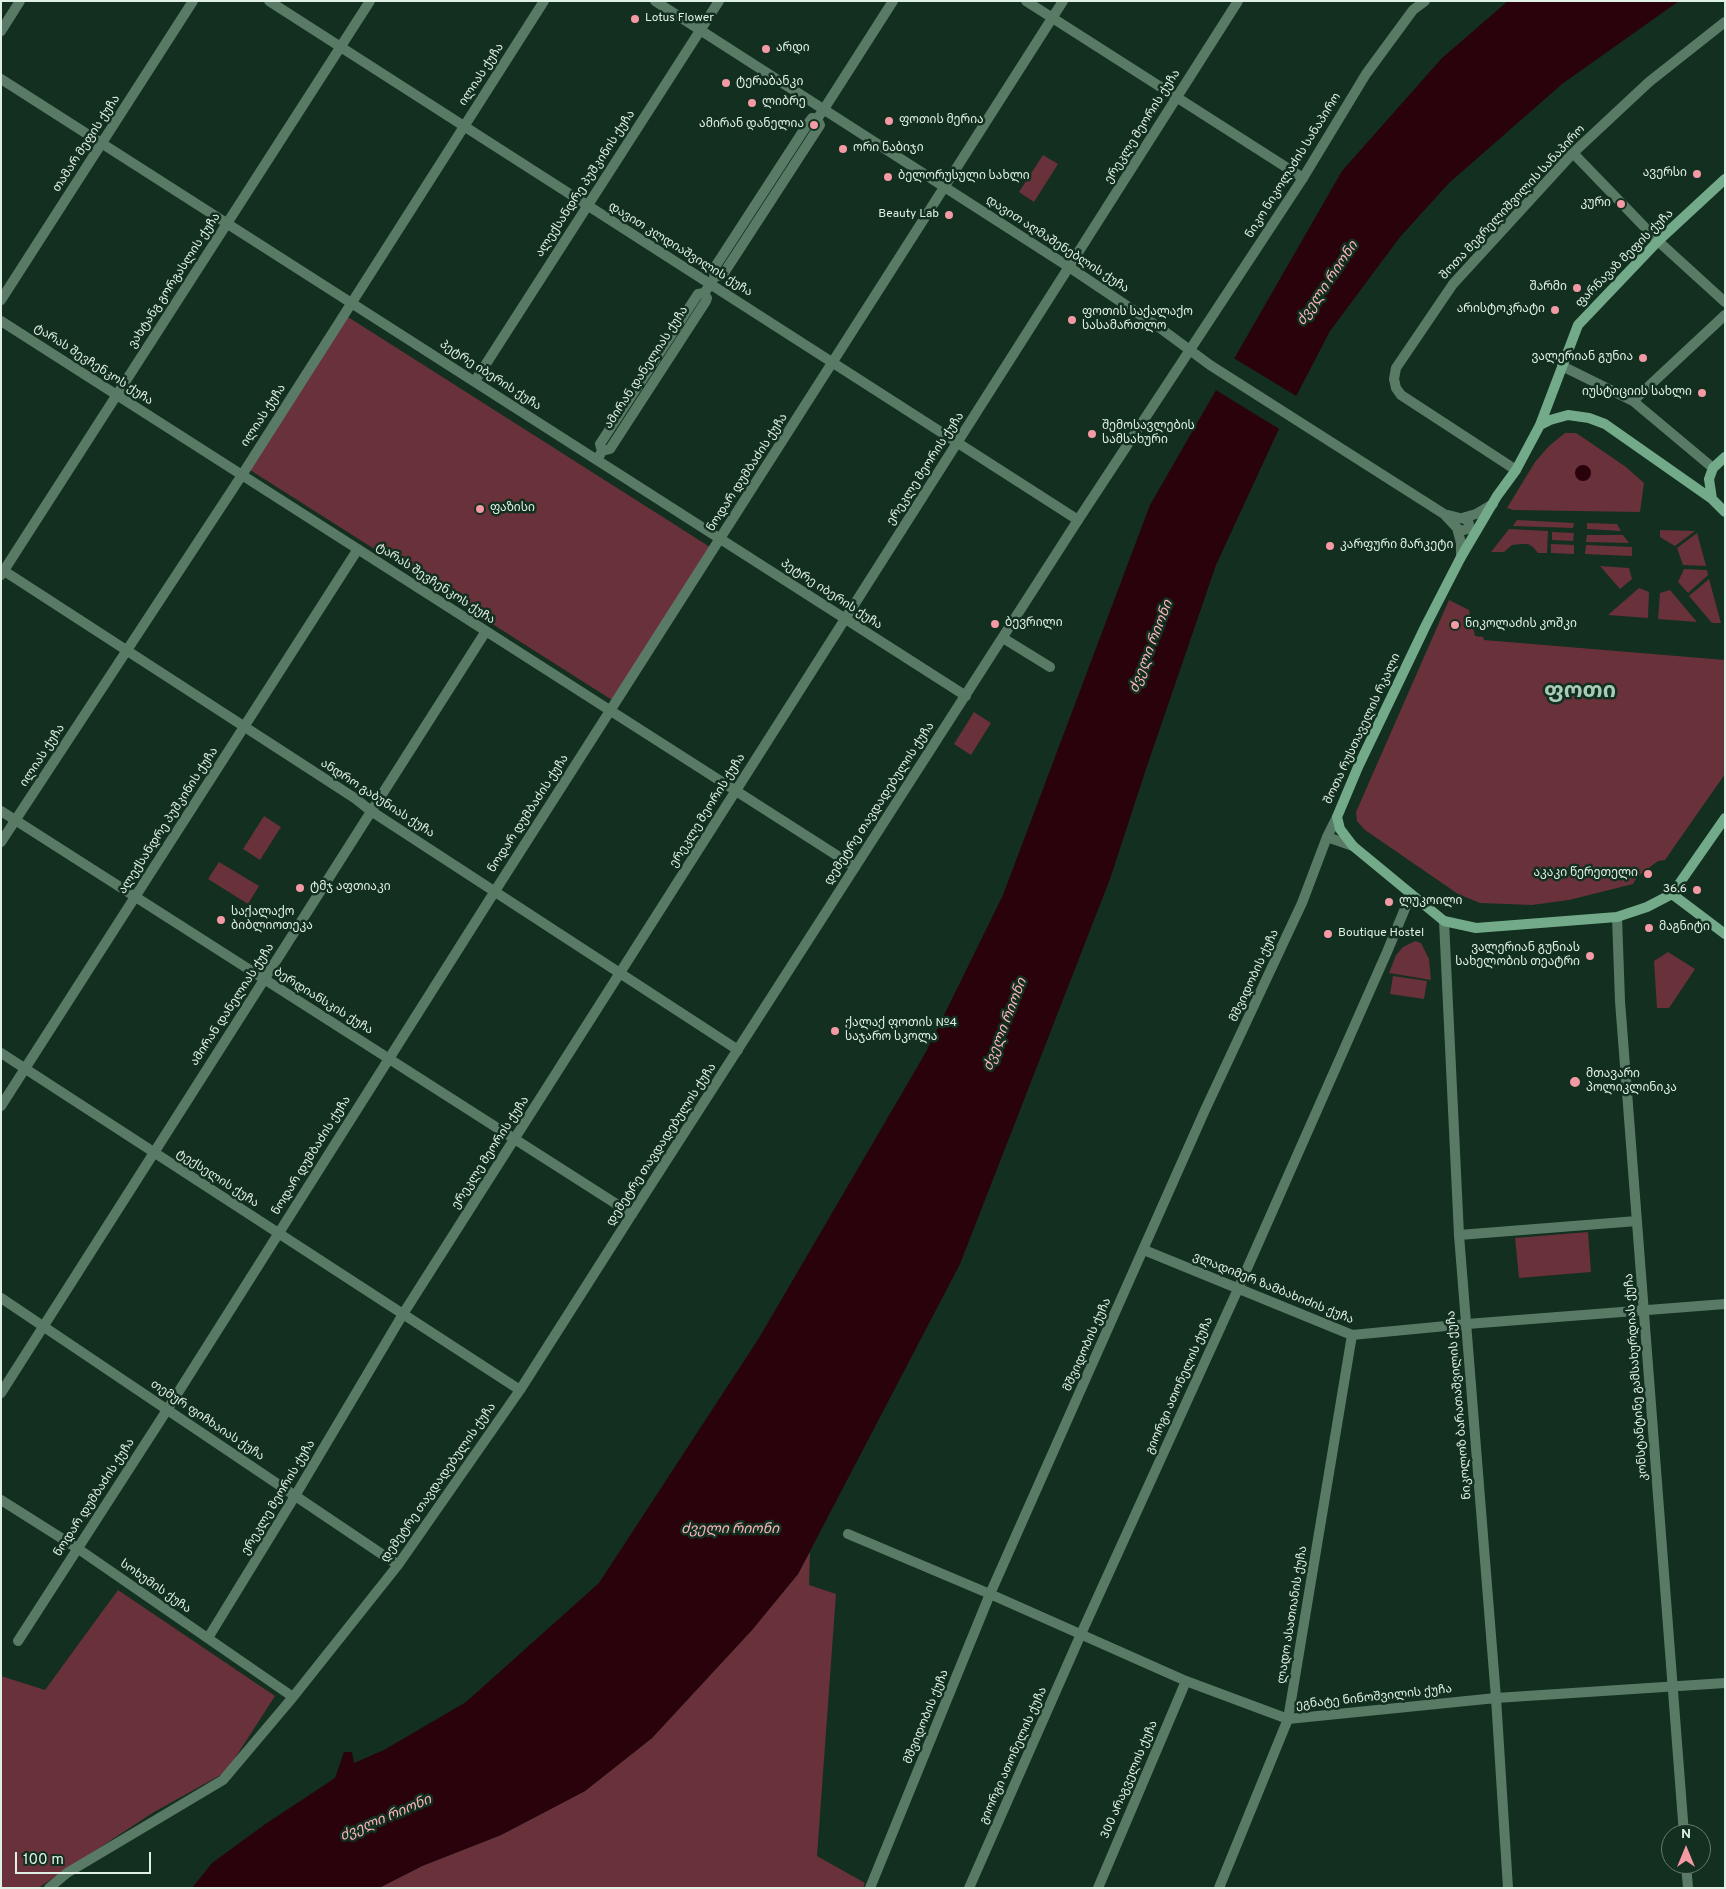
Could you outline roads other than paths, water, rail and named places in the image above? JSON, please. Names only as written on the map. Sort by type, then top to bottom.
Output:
[{"type":"main road","name":"ფარნავაზ მეფის ქუჩა","points":[[1540,425],[1578,325],[1658,241],[1725,179]]},
{"type":"main road","points":[[1540,425],[1568,415],[1589,418],[1605,424],[1712,499],[1725,512]]},
{"type":"main road","name":"შოთა რუსთაველის რკალი","points":[[1540,425],[1516,470],[1497,496],[1461,557],[1421,634],[1358,767],[1338,817],[1340,830],[1353,846],[1444,921],[1476,928],[1618,917],[1672,894]]},
{"type":"main road","points":[[1712,499],[1709,479],[1714,468],[1725,457]]},
{"type":"main road","points":[[1725,818],[1672,894],[1725,934]]},
{"type":"street","points":[[1,31],[20,1]]},
{"type":"street","name":"თამარ მეფის ქუჩა","points":[[1,300],[193,1]]},
{"type":"street","name":"დავით კლდიაშვილის ქუჩა","points":[[269,1],[1078,520]]},
{"type":"street","name":"ვახტანგ გორგასლის ქუჩა","points":[[2,572],[370,1]]},
{"type":"street","name":"ილიას ქუჩა","points":[[1,842],[242,475],[544,1]]},
{"type":"street","name":"დავით აღმაშენებლის ქუჩა","points":[[655,1],[1069,267],[1160,328],[1210,365],[1444,514],[1457,528]]},
{"type":"street","name":"ალექსანდრე პუშკინის ქუჩა","points":[[475,382],[719,1]]},
{"type":"street","name":"ამირან დანელიას ქუჩა","points":[[600,455],[600,444],[698,294],[710,285],[718,262],[809,122],[812,118],[817,119],[824,109],[893,1]]},
{"type":"street","points":[[1026,1],[1303,178]]},
{"type":"street","name":"ნოდარ დუმბაძის ქუჩა","points":[[18,1641],[167,1410],[610,710],[1063,1]]},
{"type":"street","name":"ერეკლე მეორის ქუჩა","points":[[208,1638],[403,1314],[1238,1]]},
{"type":"street","name":"ნიკო ნიკოლაძის სანაპირო","points":[[1189,349],[1303,178],[1366,74],[1415,5],[1424,1]]},
{"type":"street","name":"შოთა მეგრელიშვილის სანაპირო","points":[[1516,470],[1401,395],[1396,388],[1394,378],[1396,368],[1453,284],[1573,154],[1649,82],[1725,22]]},
{"type":"street","name":"პეტრე იბერის ქუჩა","points":[[1,79],[475,382],[600,455],[721,539],[966,696]]},
{"type":"street","points":[[1573,154],[1658,241],[1725,302]]},
{"type":"street","points":[[1633,400],[1725,315]]},
{"type":"street","name":"ტარას შევჩენკოს ქუჩა","points":[[1,321],[854,867]]},
{"type":"street","name":"დემეტრე თავდადებულის ქუჩა","points":[[49,1888],[67,1873],[223,1780],[293,1697],[398,1565],[520,1390],[854,867],[1189,349]]},
{"type":"street","points":[[1562,366],[1633,400],[1714,468]]},
{"type":"street","points":[[1462,518],[1476,514],[1493,504]]},
{"type":"street","name":"დავით აღმაშენებლის ქუჩა","points":[[1444,514],[1462,518]]},
{"type":"street","points":[[1457,528],[1464,532],[1468,529],[1468,520],[1462,518]]},
{"type":"street","points":[[1457,528],[1461,543],[1461,557]]},
{"type":"street","name":"ალექსანდრე პუშკინის ქუჩა","points":[[1,1106],[358,549]]},
{"type":"street","name":"ანდრო გაბუნიას ქუჩა","points":[[2,572],[356,799],[738,1050]]},
{"type":"street","name":"ამირან დანელიას ქუჩა","points":[[1,1393],[486,631]]},
{"type":"street","points":[[1002,638],[1050,667]]},
{"type":"street","name":"ბერდიანსკის ქუჩა","points":[[1,811],[632,1214]]},
{"type":"street","name":"მშვიდობის ქუჩა","points":[[870,1888],[990,1594],[1206,1110],[1302,903],[1327,837],[1338,817]]},
{"type":"street","points":[[1327,837],[1353,846]]},
{"type":"street","name":"გიორგი ათონელის ქუჩა","points":[[969,1888],[1081,1634],[1238,1289],[1384,961],[1411,894]]},
{"type":"street","name":"კონსტანტინე გამსახურდიას ქუჩა","points":[[1618,917],[1620,1001],[1683,1824]]},
{"type":"street","name":"ნიკოლოზ ბარათაშვილის ქუჩა","points":[[1444,921],[1459,1235],[1496,1698],[1508,1888]]},
{"type":"street","name":"ტექსელის ქუჩა","points":[[1,1054],[520,1390]]},
{"type":"street","points":[[1459,1235],[1637,1221]]},
{"type":"street","name":"ვლადიმერ ზამბახიძის ქუჩა","points":[[1144,1250],[1352,1336],[1467,1324],[1725,1304]]},
{"type":"street","name":"თემურ ფიჩხაიას ქუჩა","points":[[1,1298],[398,1565]]},
{"type":"street","name":"ლადო ასათიანის ქუჩა","points":[[1219,1888],[1288,1719],[1352,1336]]},
{"type":"street","name":"სოხუმის ქუჩა","points":[[1,1500],[77,1548],[293,1697]]},
{"type":"street","name":"ეგნატე ნინოშვილის ქუჩა","points":[[848,1534],[990,1594],[1186,1681],[1288,1719],[1496,1698],[1725,1682]]},
{"type":"street","name":"300 არაგველის ქუჩა","points":[[1098,1888],[1186,1681]]},
{"type":"street","points":[[1687,1874],[1688,1888]]},
{"type":"water","name":"ძველი რიონი","points":[[1508,1],[1679,1],[1562,84],[1449,183],[1400,237],[1330,331],[1277,433],[1216,565],[1110,879],[960,1264],[798,1574],[752,1630],[652,1738],[585,1791],[501,1835],[422,1866],[379,1888],[192,1888],[212,1863],[264,1825],[335,1778],[344,1752],[352,1752],[354,1763],[384,1750],[466,1702],[599,1583],[759,1338],[926,1052],[1003,895],[1150,505],[1342,171],[1442,58]]},
{"type":"water","points":[[1583,465],[1589,467],[1591,473],[1589,479],[1583,481],[1577,479],[1575,473],[1577,467]]},
{"type":"place","name":"Lotus Flower","points":[[635,19]]},
{"type":"place","name":"არდი","points":[[766,49]]},
{"type":"place","name":"ტერაბანკი","points":[[726,83]]},
{"type":"place","name":"ლიბრე","points":[[752,103]]},
{"type":"place","name":"ფოთის მერია","points":[[889,121]]},
{"type":"place","name":"ამირან დანელია","points":[[814,125]]},
{"type":"place","name":"ორი ნაბიჯი","points":[[843,149]]},
{"type":"place","name":"ავერსი","points":[[1697,174]]},
{"type":"place","name":"ბელორუსული სახლი","points":[[888,177]]},
{"type":"place","name":"კური","points":[[1621,204]]},
{"type":"place","name":"Beauty Lab","points":[[949,215]]},
{"type":"place","name":"შარმი","points":[[1577,288]]},
{"type":"place","name":"არისტოკრატი","points":[[1555,310]]},
{"type":"place","name":"ფოთის საქალაქო სასამართლო","points":[[1072,320]]},
{"type":"place","name":"ვალერიან გუნია","points":[[1643,358]]},
{"type":"place","name":"იუსტიციის სახლი","points":[[1702,393]]},
{"type":"place","name":"შემოსავლების სამსახური","points":[[1092,434]]},
{"type":"place","name":"ფაზისი","points":[[480,509]]},
{"type":"place","name":"კარფური მარკეტი","points":[[1330,546]]},
{"type":"place","name":"ბევრილი","points":[[995,624]]},
{"type":"place","name":"ნიკოლაძის კოშკი","points":[[1455,625]]},
{"type":"place","name":"აკაკი წერეთელი","points":[[1648,874]]},
{"type":"place","name":"ტმჯ აფთიაკი","points":[[300,888]]},
{"type":"place","name":"36.6","points":[[1697,890]]},
{"type":"place","name":"ლუკოილი","points":[[1389,902]]},
{"type":"place","name":"საქალაქო ბიბლიოთეკა","points":[[221,920]]},
{"type":"place","name":"მაგნიტი","points":[[1649,928]]},
{"type":"place","name":"Boutique Hostel","points":[[1328,934]]},
{"type":"place","name":"ვალერიან გუნიას სახელობის თეატრი","points":[[1590,956]]},
{"type":"place","name":"ქალაქ ფოთის №4 საჯარო სკოლა","points":[[835,1031]]},
{"type":"place","name":"მთავარი პოლიკლინიკა","points":[[1575,1082]]},
{"type":"district","name":"ფოთი","points":[[1580,693]]}]
